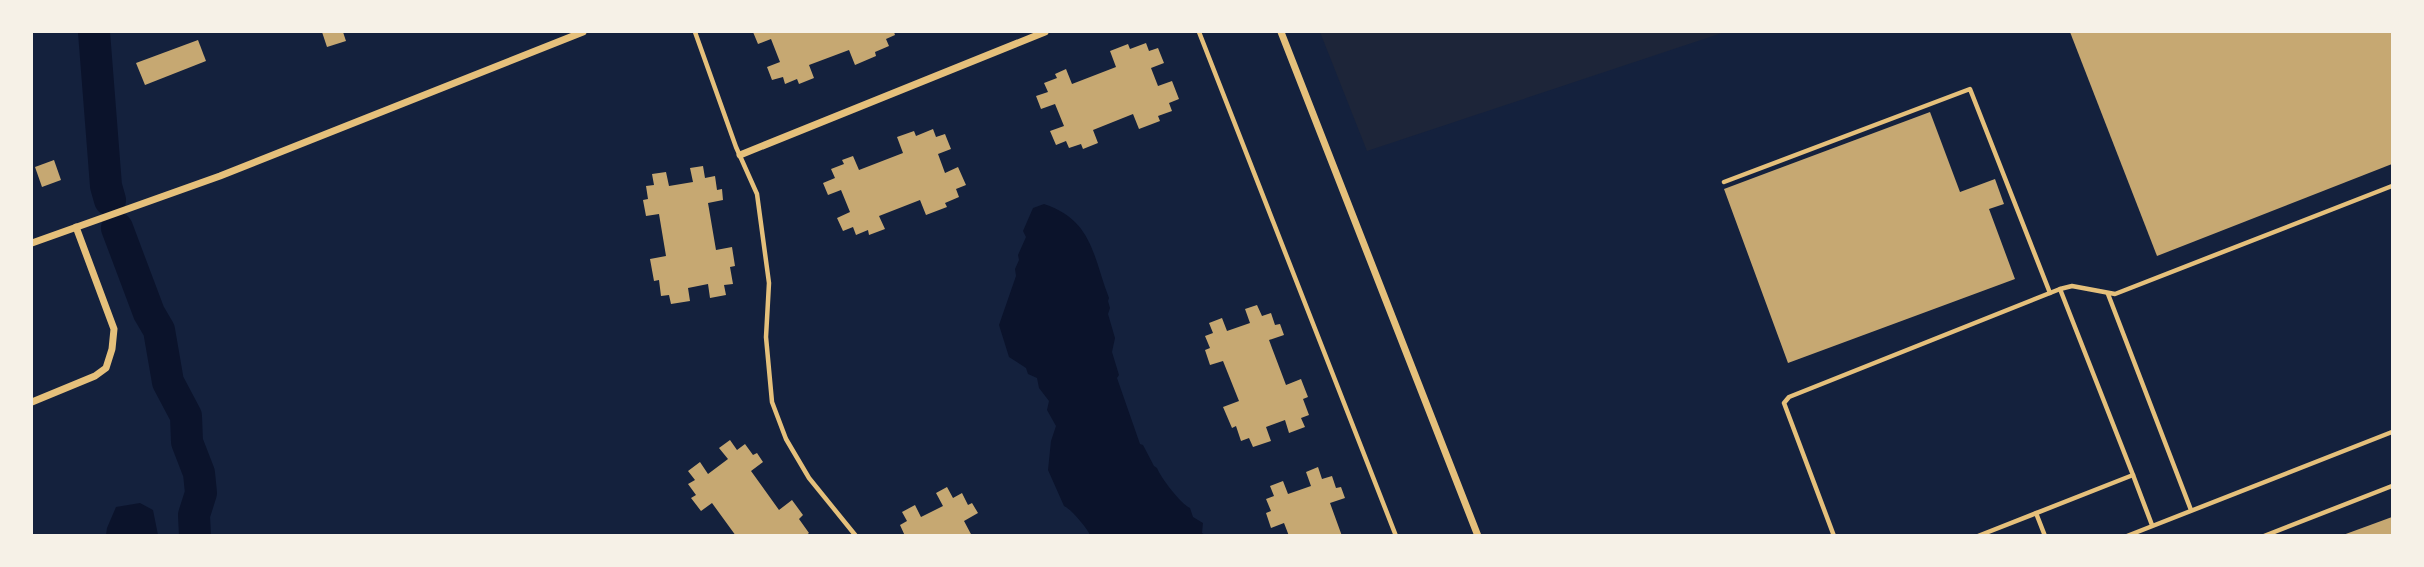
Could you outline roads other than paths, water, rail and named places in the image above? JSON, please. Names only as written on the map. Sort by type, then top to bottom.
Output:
[{"type":"street","points":[[32,243],[220,176],[583,32]]},
{"type":"street","points":[[740,155],[1045,32]]},
{"type":"street","points":[[1281,32],[1478,536]]},
{"type":"street","points":[[32,402],[95,376],[106,368],[113,349],[114,329],[76,227]]},
{"type":"lane","points":[[695,32],[757,194],[769,283],[766,337],[772,402],[786,439],[809,478],[856,536]]},
{"type":"lane","points":[[1199,32],[1396,536]]},
{"type":"lane","points":[[1724,182],[1970,89],[2050,293]]},
{"type":"lane","points":[[1834,536],[1784,403],[1789,397],[2060,289],[2072,286],[2115,294],[2392,186]]},
{"type":"lane","points":[[2060,289],[2152,525]]},
{"type":"lane","points":[[2108,294],[2191,510]]},
{"type":"lane","points":[[2127,536],[2392,432]]},
{"type":"lane","points":[[1978,536],[2133,475]]},
{"type":"lane","points":[[2264,536],[2392,486]]},
{"type":"lane","points":[[2036,513],[2045,536]]},
{"type":"waterway","points":[[94,32],[106,186],[110,200]]},
{"type":"waterway","points":[[117,228],[149,313],[159,330],[168,382],[186,416],[187,442],[199,473],[201,493],[194,515],[195,536]]}]
